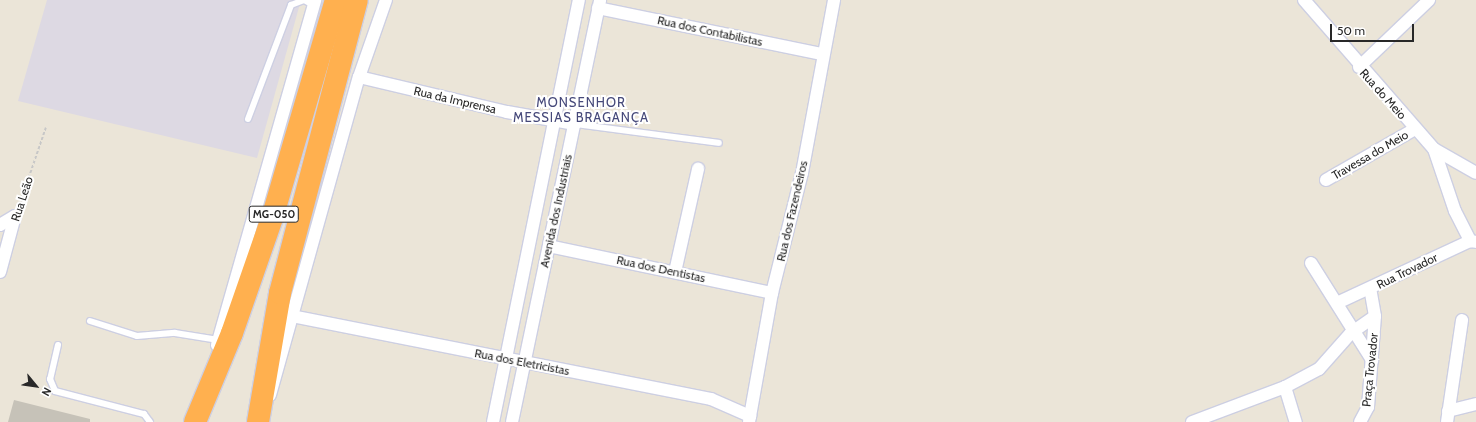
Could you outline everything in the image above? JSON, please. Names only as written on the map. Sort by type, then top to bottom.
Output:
[{"type":"highway","name":"MG-050","points":[[258,416],[280,293],[357,0]]},
{"type":"highway","points":[[320,140],[365,0]]},
{"type":"highway","name":"MG-050","points":[[195,422],[201,400],[232,333],[273,215],[327,3]]},
{"type":"street","points":[[258,416],[274,390],[292,316],[359,78],[386,0]]},
{"type":"street","name":"Avenida dos Industriais","points":[[493,422],[579,0]]},
{"type":"street","name":"Rua dos Fazendeiros","points":[[749,419],[772,293],[802,173],[822,54],[834,0]]},
{"type":"street","points":[[1359,67],[1429,0]]},
{"type":"street","name":"Rua do Meio","points":[[1307,1],[1359,67],[1434,150],[1476,173]]},
{"type":"street","points":[[201,400],[218,340],[327,3]]},
{"type":"street","name":"Avenida dos Industriais","points":[[512,422],[599,4]]},
{"type":"street","name":"Rua dos Contabilistas","points":[[599,4],[822,54]]},
{"type":"street","name":"Rua da Imprensa","points":[[359,78],[554,121],[575,124]]},
{"type":"street","name":"Travessa do Meio","points":[[1326,180],[1415,129]]},
{"type":"street","points":[[1434,150],[1455,211],[1473,242]]},
{"type":"street","points":[[675,272],[698,170]]},
{"type":"street","points":[[0,225],[15,216]]},
{"type":"street","name":"Rua Leão","points":[[0,272],[15,216]]},
{"type":"street","name":"Rua Trovador","points":[[1337,303],[1473,242]]},
{"type":"street","name":"Rua dos Dentistas","points":[[549,246],[772,293]]},
{"type":"street","points":[[1311,263],[1320,284],[1337,303],[1351,332],[1372,360]]},
{"type":"street","name":"Praça Trovador","points":[[1360,422],[1368,407],[1372,360],[1375,316],[1370,288]]},
{"type":"street","name":"Rua dos Eletricistas","points":[[292,316],[711,399],[749,419]]},
{"type":"street","name":"Praça Trovador","points":[[1192,422],[1285,387],[1319,369],[1351,332],[1375,316]]},
{"type":"street","points":[[1448,417],[1462,320]]},
{"type":"street","points":[[1285,387],[1296,422]]},
{"type":"street","points":[[1448,417],[1476,404]]},
{"type":"lane","points":[[248,119],[291,5],[298,0],[327,3]]},
{"type":"lane","points":[[575,124],[719,143]]},
{"type":"lane","points":[[90,321],[137,336],[175,333],[218,340]]},
{"type":"lane","points":[[58,345],[50,379],[55,391],[144,414],[150,422]]},
{"type":"path","name":"Rua Leão","points":[[15,216],[46,127]]},
{"type":"shaded area","points":[[47,0],[301,0],[257,158],[18,101]]},
{"type":"building","points":[[14,400],[90,419],[90,422],[8,422]]},
{"type":"district","name":"MONSENHOR MESSIAS BRAGANÇA","points":[[581,110]]}]
